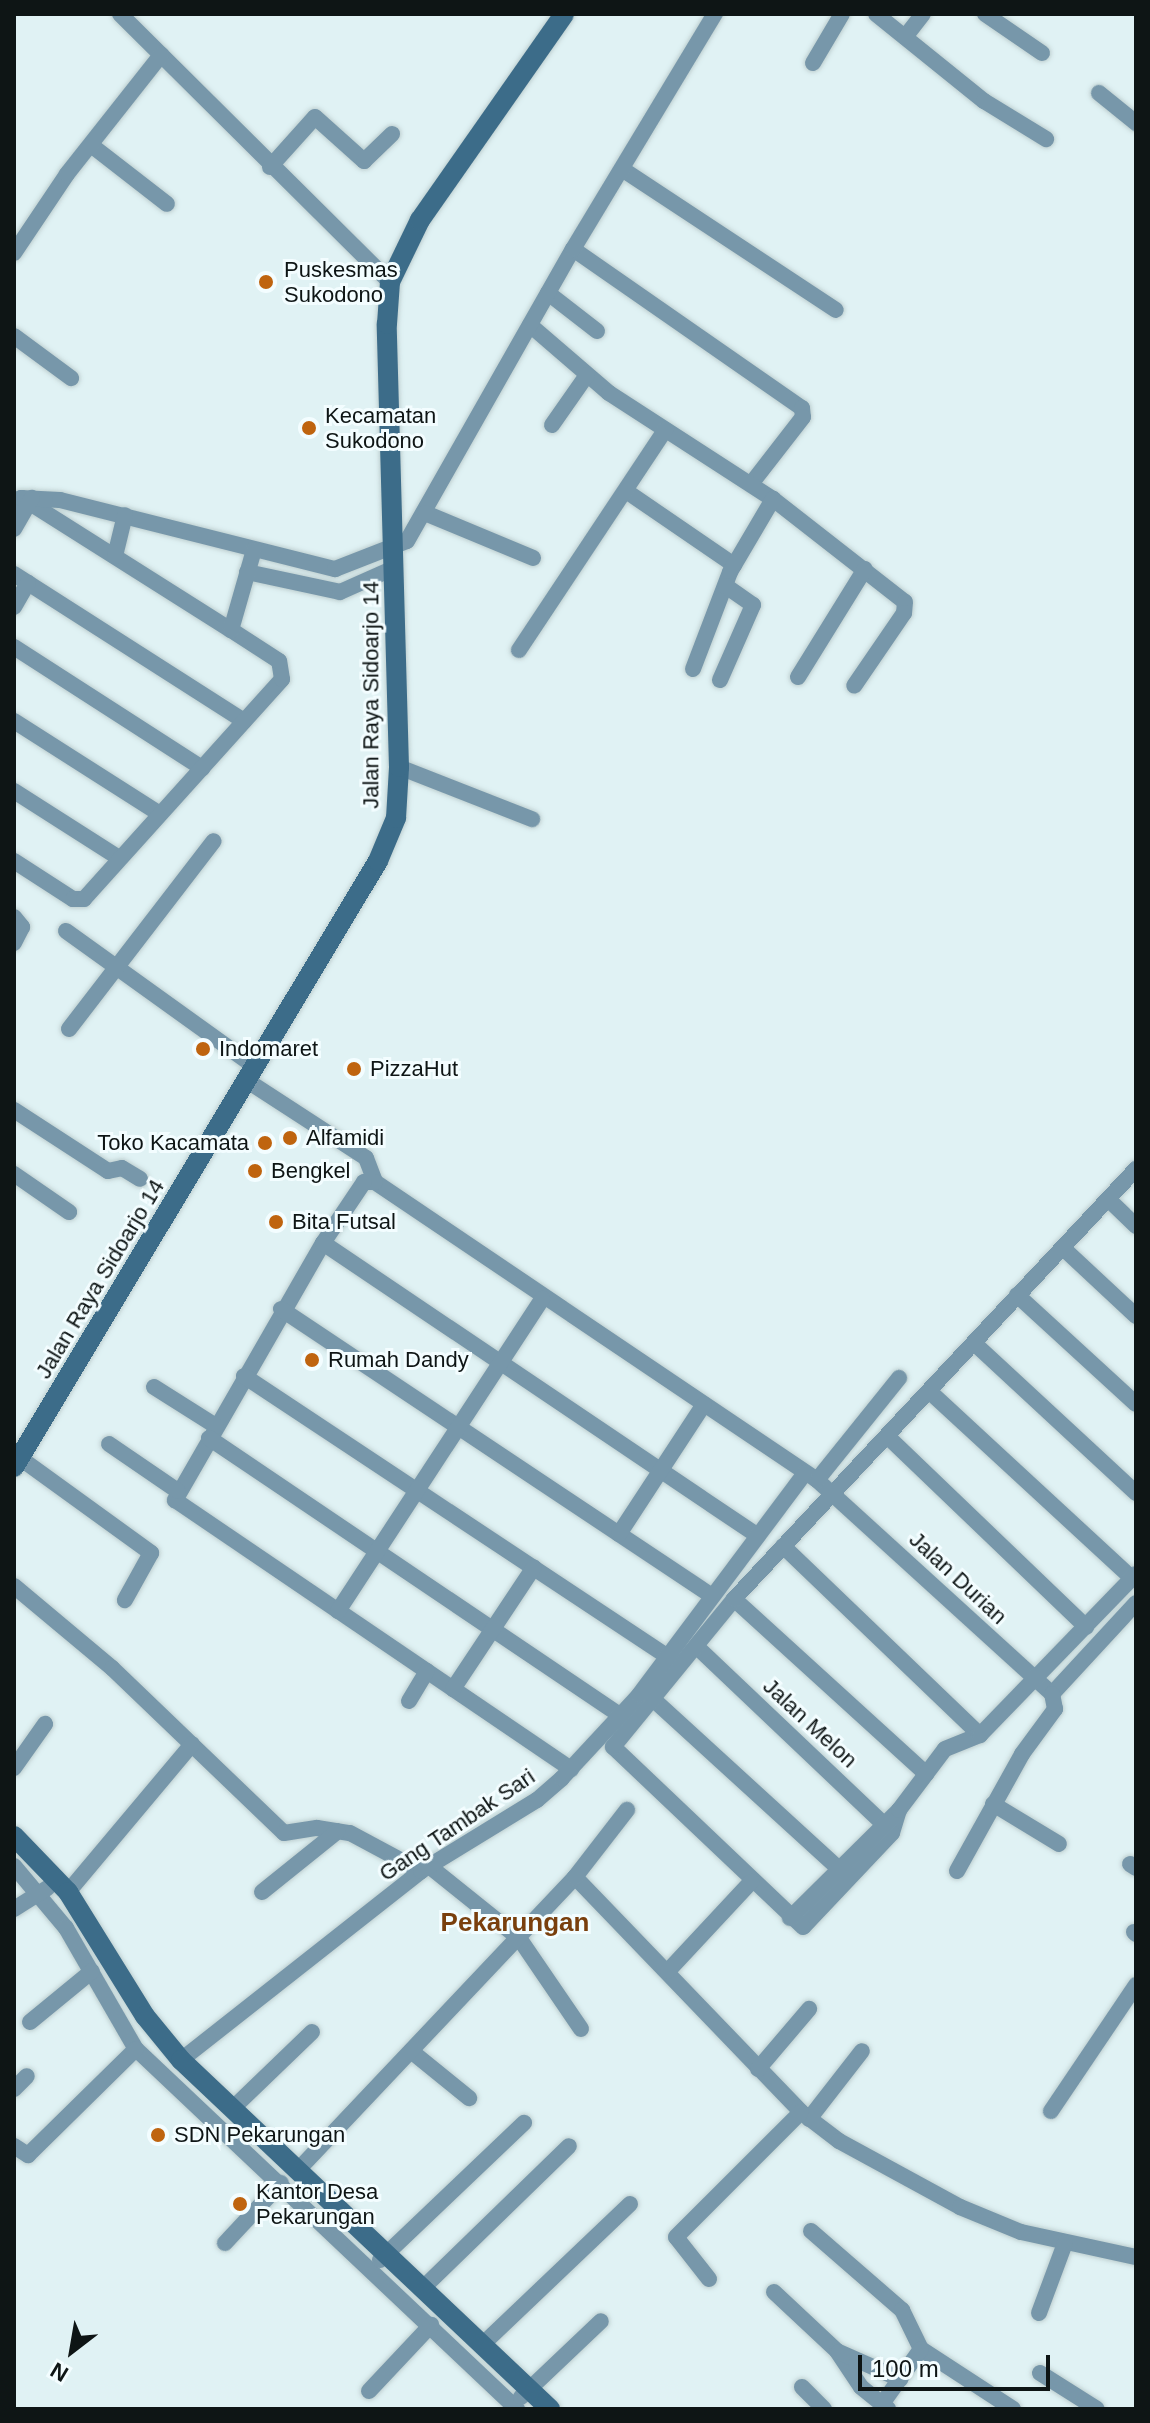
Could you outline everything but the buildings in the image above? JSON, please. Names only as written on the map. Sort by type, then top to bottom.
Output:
[{"type":"main road","name":"Jalan Raya Sidoarjo 14","points":[[17,1463],[378,861],[396,818],[399,767],[387,324],[390,282],[420,220],[564,14]]},
{"type":"main road","points":[[14,1836],[145,2016],[181,2060],[298,2170],[352,2236],[379,2262],[424,2287],[483,2344],[520,2400],[550,2409]]},
{"type":"street","points":[[120,14],[270,167],[390,282]]},
{"type":"street","points":[[247,572],[340,592],[394,558],[413,536],[573,249],[715,14]]},
{"type":"street","points":[[813,63],[842,14]]},
{"type":"street","points":[[876,14],[984,101],[1046,139]]},
{"type":"street","points":[[905,37],[923,14]]},
{"type":"street","points":[[985,14],[1042,53]]},
{"type":"street","points":[[14,253],[91,145],[161,55]]},
{"type":"street","points":[[1099,93],[1136,123]]},
{"type":"street","points":[[270,167],[315,117],[364,161],[392,134]]},
{"type":"street","points":[[91,145],[167,204]]},
{"type":"street","points":[[622,169],[836,310]]},
{"type":"street","points":[[573,249],[802,408],[803,417],[751,484]]},
{"type":"street","points":[[548,293],[597,331]]},
{"type":"street","points":[[530,325],[587,375],[665,430],[773,499],[865,569],[906,606],[854,686]]},
{"type":"street","points":[[14,336],[71,378]]},
{"type":"street","points":[[552,425],[587,375]]},
{"type":"street","points":[[519,650],[665,430]]},
{"type":"street","points":[[626,491],[734,565]]},
{"type":"street","points":[[693,669],[734,565],[773,499]]},
{"type":"street","points":[[22,500],[125,515],[280,558],[335,569],[394,558]]},
{"type":"street","points":[[14,529],[22,500]]},
{"type":"street","points":[[14,861],[81,901],[244,721],[284,672],[279,661],[22,500]]},
{"type":"street","points":[[425,513],[533,558]]},
{"type":"street","points":[[115,556],[125,515]]},
{"type":"street","points":[[231,630],[254,550]]},
{"type":"street","points":[[273,578],[280,558]]},
{"type":"street","points":[[335,569],[340,592]]},
{"type":"street","points":[[798,677],[865,569]]},
{"type":"street","points":[[14,607],[18,578],[244,721]]},
{"type":"street","points":[[720,680],[753,605],[726,586]]},
{"type":"street","points":[[14,647],[202,768]]},
{"type":"street","points":[[14,721],[160,814]]},
{"type":"street","points":[[399,767],[532,819]]},
{"type":"street","points":[[14,791],[119,858]]},
{"type":"street","points":[[69,1029],[214,841]]},
{"type":"street","points":[[14,917],[22,927],[14,943]]},
{"type":"street","points":[[66,931],[366,1158],[375,1182],[364,1182],[281,1309],[178,1491],[177,1503],[571,1769]]},
{"type":"street","points":[[14,1110],[108,1171],[122,1168],[140,1179]]},
{"type":"street","points":[[929,1391],[1134,1576],[1036,1681],[980,1735],[945,1749],[887,1828],[807,1927],[790,1918],[613,1751],[734,1599],[1136,1169]]},
{"type":"street","points":[[14,1174],[69,1212]]},
{"type":"street","name":"Jalan Durian","points":[[375,1182],[542,1299],[834,1493],[1052,1694]]},
{"type":"street","points":[[1108,1199],[1136,1226]]},
{"type":"street","points":[[323,1243],[758,1536]]},
{"type":"street","points":[[1063,1248],[1136,1316]]},
{"type":"street","points":[[1017,1295],[1136,1404]]},
{"type":"street","points":[[338,1611],[542,1299]]},
{"type":"street","points":[[281,1309],[712,1596]]},
{"type":"street","points":[[974,1343],[1136,1493]]},
{"type":"street","points":[[244,1376],[668,1657]]},
{"type":"street","name":"Gang Tambak Sari","points":[[181,2060],[425,1868],[537,1800],[571,1769],[668,1657],[758,1536],[899,1378]]},
{"type":"street","points":[[154,1387],[377,1549],[620,1715]]},
{"type":"street","points":[[619,1534],[704,1404]]},
{"type":"street","points":[[887,1436],[1086,1627]]},
{"type":"street","points":[[109,1444],[178,1491]]},
{"type":"street","points":[[17,1463],[151,1553],[125,1600]]},
{"type":"street","points":[[783,1546],[980,1735]]},
{"type":"street","points":[[453,1689],[534,1567]]},
{"type":"street","points":[[14,1586],[112,1668],[284,1833],[338,1831],[364,1837],[425,1868],[519,1938],[581,2029]]},
{"type":"street","points":[[734,1599],[926,1774]]},
{"type":"street","points":[[957,1871],[993,1804],[1055,1709],[1052,1694],[1136,1603]]},
{"type":"street","name":"Jalan Melon","points":[[697,1647],[887,1828]]},
{"type":"street","points":[[409,1701],[427,1671]]},
{"type":"street","points":[[654,1700],[838,1868]]},
{"type":"street","points":[[14,1768],[45,1724]]},
{"type":"street","points":[[14,1909],[52,1888],[192,1744]]},
{"type":"street","points":[[993,1804],[1059,1844]]},
{"type":"street","points":[[298,2170],[575,1877],[627,1810]]},
{"type":"street","points":[[790,1918],[838,1868],[887,1828]]},
{"type":"street","points":[[262,1892],[338,1831]]},
{"type":"street","points":[[14,1866],[52,1888],[92,1971],[136,2049],[281,2183],[352,2236]]},
{"type":"street","points":[[575,1877],[805,2116],[857,2153],[960,2207],[1021,2232],[1136,2257]]},
{"type":"street","points":[[668,1971],[751,1882]]},
{"type":"street","points":[[30,2022],[92,1971]]},
{"type":"street","points":[[1051,2111],[1136,1985]]},
{"type":"street","points":[[758,2069],[809,2009]]},
{"type":"street","points":[[232,2109],[312,2032]]},
{"type":"street","points":[[21,2150],[136,2049]]},
{"type":"street","points":[[411,2051],[469,2098]]},
{"type":"street","points":[[709,2279],[676,2237],[805,2116],[862,2051]]},
{"type":"street","points":[[14,2089],[27,2076]]},
{"type":"street","points":[[524,2123],[379,2262],[431,2325],[520,2400],[601,2321]]},
{"type":"street","points":[[424,2287],[569,2146]]},
{"type":"street","points":[[225,2243],[281,2183]]},
{"type":"street","points":[[483,2344],[630,2204]]},
{"type":"street","points":[[811,2231],[902,2310],[921,2349],[1013,2409]]},
{"type":"street","points":[[1039,2313],[1065,2243]]},
{"type":"street","points":[[774,2292],[837,2351],[861,2387],[885,2406],[921,2349]]},
{"type":"street","points":[[369,2391],[431,2325]]},
{"type":"street","points":[[837,2351],[900,2379]]},
{"type":"street","points":[[1040,2373],[1097,2409]]},
{"type":"street","points":[[802,2387],[824,2409]]},
{"type":"place","name":"Puskesmas Sukodono","points":[[266,282]]},
{"type":"place","name":"Kecamatan Sukodono","points":[[309,428]]},
{"type":"place","name":"Indomaret","points":[[203,1049]]},
{"type":"place","name":"PizzaHut","points":[[354,1069]]},
{"type":"place","name":"Alfamidi","points":[[290,1138]]},
{"type":"place","name":"Toko Kacamata","points":[[265,1143]]},
{"type":"place","name":"Bengkel","points":[[255,1171]]},
{"type":"place","name":"Bita Futsal","points":[[276,1222]]},
{"type":"place","name":"Rumah Dandy","points":[[312,1360]]},
{"type":"place","name":"SDN Pekarungan","points":[[158,2135]]},
{"type":"place","name":"Kantor Desa Pekarungan","points":[[240,2204]]},
{"type":"district","name":"Pekarungan","points":[[515,1923]]}]
